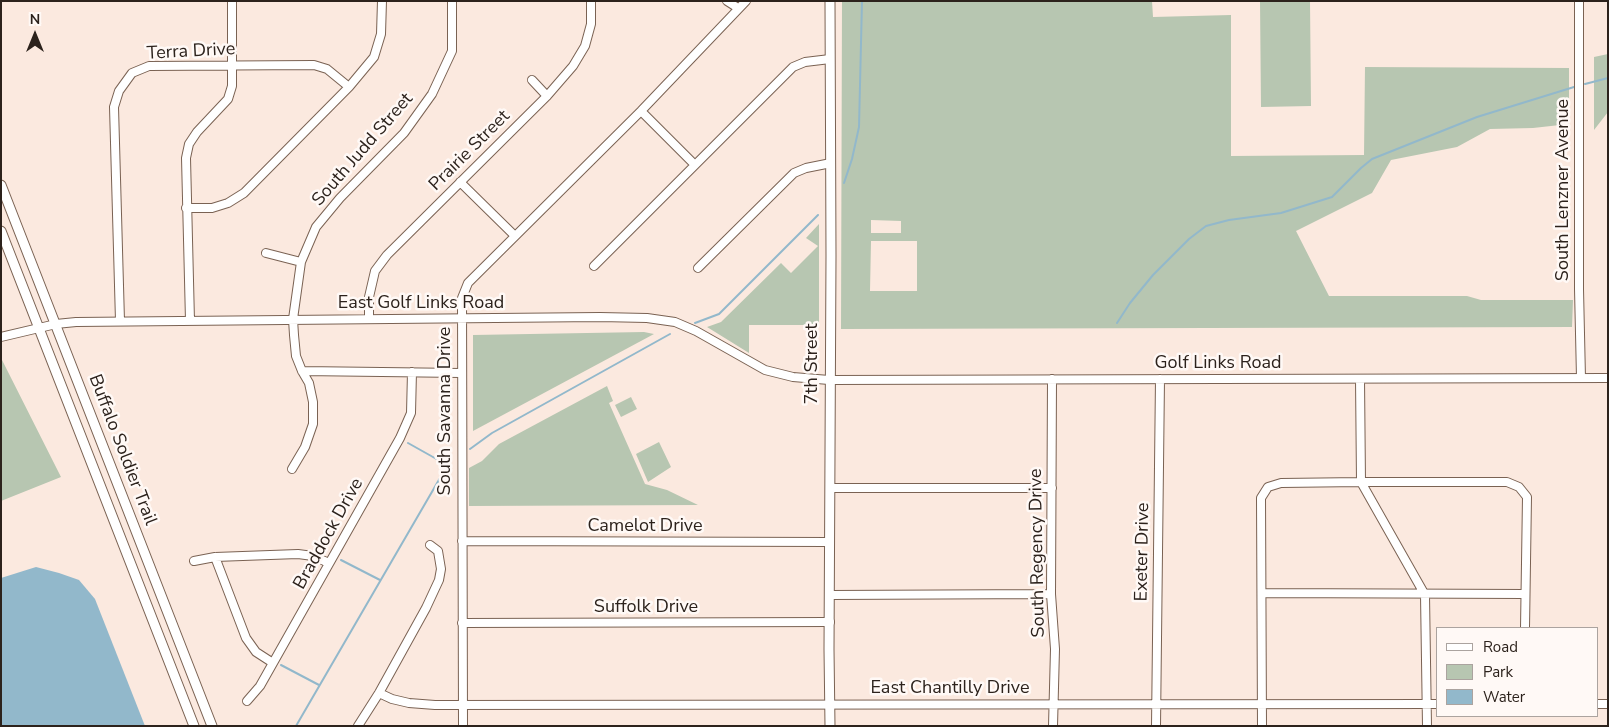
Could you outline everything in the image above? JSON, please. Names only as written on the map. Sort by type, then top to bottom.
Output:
[{"type":"main road","name":"7th Street","points":[[830,1],[830,726]]},
{"type":"main road","name":"Buffalo Soldier Trail","points":[[1,185],[212,726]]},
{"type":"main road","name":"Buffalo Soldier Trail","points":[[1,231],[194,726]]},
{"type":"street","points":[[190,321],[186,158],[189,144],[197,132],[228,99],[232,86],[232,1]]},
{"type":"street","points":[[186,208],[212,208],[228,203],[244,192],[349,87],[374,57],[381,34],[382,1]]},
{"type":"street","name":"South Judd Street","points":[[292,469],[305,447],[313,424],[313,402],[309,383],[296,356],[293,320],[301,262],[316,227],[340,198],[404,133],[432,94],[452,51],[452,1]]},
{"type":"street","name":"Prairie Street","points":[[369,319],[369,297],[376,271],[386,254],[547,96],[573,66],[585,46],[591,24],[591,1]]},
{"type":"street","points":[[727,1],[738,8]]},
{"type":"street","name":"South Savanna Drive","points":[[463,726],[462,298],[468,283],[641,111],[746,1]]},
{"type":"street","name":"South Lenzner Avenue","points":[[1579,1],[1579,297],[1581,378]]},
{"type":"street","points":[[594,266],[694,164],[793,68],[805,62],[830,60]]},
{"type":"street","name":"Terra Drive","points":[[120,321],[114,107],[119,90],[132,73],[149,66],[314,65],[327,69],[349,87]]},
{"type":"street","points":[[532,80],[547,96]]},
{"type":"street","points":[[641,111],[694,164]]},
{"type":"street","points":[[698,268],[794,173],[806,168],[831,163]]},
{"type":"street","points":[[460,182],[514,236]]},
{"type":"street","points":[[266,253],[301,262]]},
{"type":"street","name":"East Golf Links Road","points":[[1,337],[56,324],[120,321],[647,318],[675,322],[696,331],[765,370],[793,377],[829,380]]},
{"type":"street","points":[[302,371],[461,373]]},
{"type":"street","name":"Braddock Drive","points":[[247,701],[260,686],[407,423],[412,403],[412,372]]},
{"type":"street","name":"Golf Links Road","points":[[829,380],[1608,378]]},
{"type":"street","name":"South Regency Drive","points":[[1052,379],[1051,594],[1055,650],[1053,726]]},
{"type":"street","name":"Exeter Drive","points":[[1156,726],[1160,379]]},
{"type":"street","points":[[1360,379],[1361,482],[1425,594],[1427,726]]},
{"type":"street","points":[[1262,726],[1261,498],[1268,487],[1281,483],[1507,482],[1519,487],[1527,497],[1525,627]]},
{"type":"street","points":[[830,488],[1052,488]]},
{"type":"street","name":"Camelot Drive","points":[[462,541],[829,542]]},
{"type":"street","points":[[358,726],[379,693],[426,608],[439,580],[441,569],[438,552],[430,544]]},
{"type":"street","points":[[194,561],[215,557],[298,554],[313,556],[330,563]]},
{"type":"street","points":[[215,557],[246,638],[256,652],[273,663]]},
{"type":"street","points":[[1262,593],[1525,594]]},
{"type":"street","points":[[830,595],[1051,594]]},
{"type":"street","name":"Suffolk Drive","points":[[462,623],[830,622]]},
{"type":"street","name":"East Chantilly Drive","points":[[379,693],[409,704],[1436,704]]},
{"type":"green space","points":[[842,1],[1152,1],[1153,17],[1231,15],[1231,156],[1364,155],[1365,67],[1569,68],[1569,124],[1533,128],[1490,129],[1457,147],[1391,160],[1372,193],[1296,231],[1329,296],[1467,296],[1481,300],[1573,300],[1572,327],[841,329]],"holes":[[[871,220],[901,221],[901,233],[871,233]],[[871,241],[917,241],[917,291],[870,291]]]},
{"type":"green space","points":[[1260,1],[1310,1],[1311,106],[1261,107]]},
{"type":"green space","points":[[1608,54],[1608,112],[1594,130],[1594,57]]},
{"type":"green space","points":[[819,224],[819,325],[749,325],[749,353],[707,327],[721,322],[781,263],[791,273],[818,246],[806,238]]},
{"type":"green space","points":[[644,332],[654,334],[473,431],[473,335]]},
{"type":"green space","points":[[1,358],[61,477],[1,501]]},
{"type":"green space","points":[[607,386],[613,401],[609,403],[645,484],[667,490],[698,505],[469,506],[469,468],[482,461],[499,444]]},
{"type":"green space","points":[[631,397],[637,409],[621,417],[615,405]]},
{"type":"green space","points":[[659,442],[671,467],[648,482],[636,454]]},
{"type":"water","points":[[36,567],[79,580],[95,599],[145,726],[1,726],[1,578]]},
{"type":"waterway","points":[[844,183],[852,159],[859,127],[862,1]]},
{"type":"waterway","points":[[1585,84],[1608,78]]},
{"type":"waterway","points":[[1117,323],[1130,303],[1153,275],[1189,239],[1206,226],[1229,220],[1281,213],[1332,197],[1372,159],[1477,117],[1574,87]]},
{"type":"waterway","points":[[695,323],[719,314],[818,215]]},
{"type":"waterway","points":[[470,449],[492,433],[670,334]]},
{"type":"waterway","points":[[296,726],[440,478],[449,466],[408,443]]},
{"type":"waterway","points":[[341,560],[380,580]]},
{"type":"waterway","points":[[281,665],[319,685]]}]
